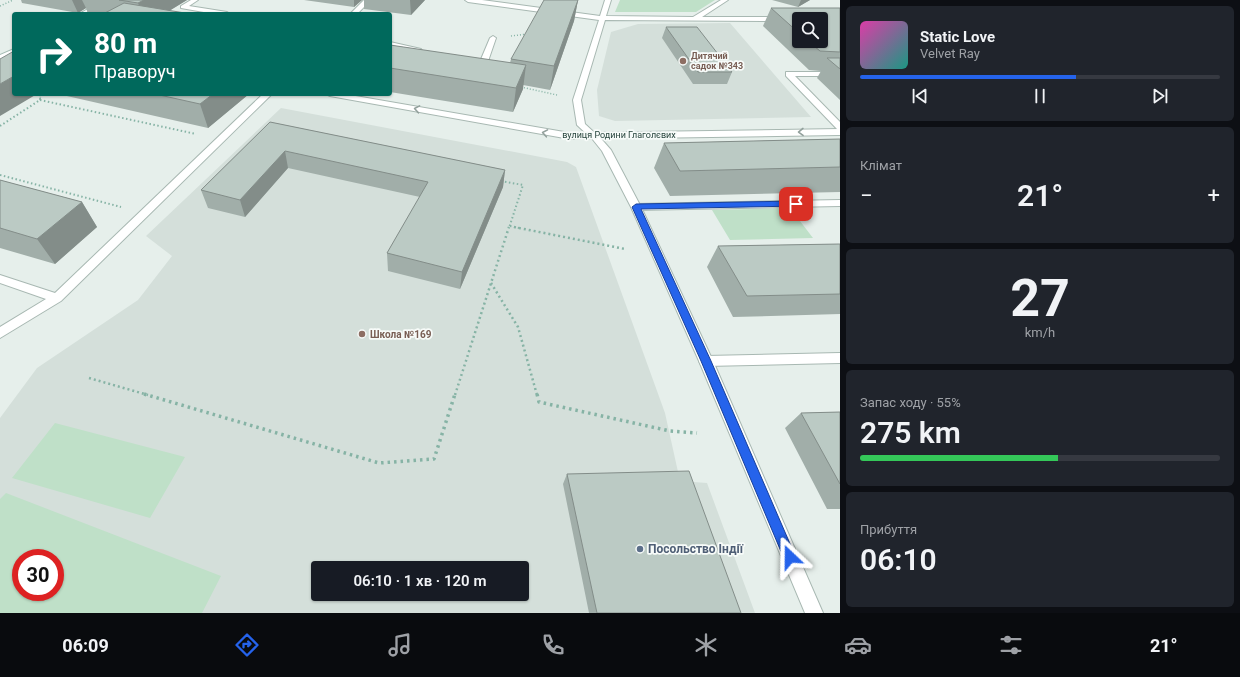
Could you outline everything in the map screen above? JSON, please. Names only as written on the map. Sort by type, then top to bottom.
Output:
[{"type":"street","points":[[86,12],[108,0]]},
{"type":"street","points":[[195,0],[183,7],[214,12]]},
{"type":"street","points":[[355,12],[368,0]]},
{"type":"street","points":[[468,0],[601,18],[786,19]]},
{"type":"street","points":[[608,0],[601,18],[577,100],[581,125],[594,136],[606,150],[636,207],[706,361],[814,613]]},
{"type":"street","points":[[694,18],[725,0]]},
{"type":"street","points":[[467,63],[482,67],[493,38]]},
{"type":"street","points":[[392,44],[428,53]]},
{"type":"street","points":[[0,58],[12,52]]},
{"type":"street","points":[[840,74],[789,74],[840,127]]},
{"type":"street","points":[[0,333],[57,298],[266,96]]},
{"type":"street","name":"вулиця Родини Глаголєвих","points":[[341,96],[559,135],[594,136],[840,132]]},
{"type":"street","points":[[636,207],[840,203]]},
{"type":"street","points":[[0,279],[57,298]]},
{"type":"street","points":[[706,361],[840,358]]},
{"type":"path","points":[[0,6],[13,0]]},
{"type":"path","points":[[493,38],[532,33]]},
{"type":"path","points":[[520,87],[577,100]]},
{"type":"path","points":[[0,126],[40,100],[41,96]]},
{"type":"path","points":[[40,100],[221,140]]},
{"type":"path","points":[[0,175],[145,213]]},
{"type":"path","points":[[89,378],[379,463],[434,458],[523,186],[499,180]]},
{"type":"path","points":[[510,226],[625,249]]},
{"type":"path","points":[[491,282],[518,327],[539,402],[670,431],[697,433]]},
{"type":"shaded area","name":"Дитячий садок №343","points":[[730,23],[811,117],[615,121],[599,116],[597,90],[611,32],[638,24]]},
{"type":"shaded area","name":"Школа №169","points":[[281,108],[567,162],[576,167],[665,413],[680,481],[707,483],[755,613],[0,613],[0,418],[37,368],[138,300],[172,256],[146,236]]},
{"type":"green space","points":[[620,0],[715,0],[696,12],[615,12]]},
{"type":"green space","points":[[790,208],[813,238],[730,240],[712,210]]},
{"type":"green space","points":[[55,423],[185,457],[150,518],[12,478]]},
{"type":"green space","points":[[6,493],[221,576],[202,613],[0,613],[0,499]]},
{"type":"building","points":[[119,0],[144,0],[138,3]]},
{"type":"building","points":[[544,0],[578,0],[554,66],[511,59]]},
{"type":"building","points":[[124,3],[179,12],[107,12]]},
{"type":"building","points":[[771,8],[840,8],[840,52],[820,51],[816,48],[828,48],[828,12],[792,12],[792,27]]},
{"type":"building","points":[[666,27],[697,27],[732,72],[698,72]]},
{"type":"building","points":[[392,45],[526,65],[516,88],[392,68]]},
{"type":"building","points":[[12,52],[12,77],[0,84],[0,59]]},
{"type":"building","points":[[827,58],[840,58],[840,69]]},
{"type":"building","points":[[164,96],[210,96],[200,104]]},
{"type":"building","points":[[270,122],[505,170],[462,272],[387,253],[428,182],[285,151],[240,200],[201,190]]},
{"type":"building","points":[[840,139],[840,167],[680,171],[664,143]]},
{"type":"building","points":[[0,180],[82,202],[37,239],[0,228]]},
{"type":"building","points":[[840,244],[840,294],[747,296],[718,246]]},
{"type":"building","points":[[840,412],[840,484],[801,413]]},
{"type":"building","name":"Посольство Індії","points":[[689,471],[741,613],[597,613],[567,474]]},
{"type":"place","name":"Дитячий садок №343","points":[[683,61]]},
{"type":"place","name":"Школа №169","points":[[362,334]]},
{"type":"place","name":"Посольство Індії","points":[[640,549]]},
{"type":"route","points":[[790,557],[706,361],[636,207],[796,204]]}]
